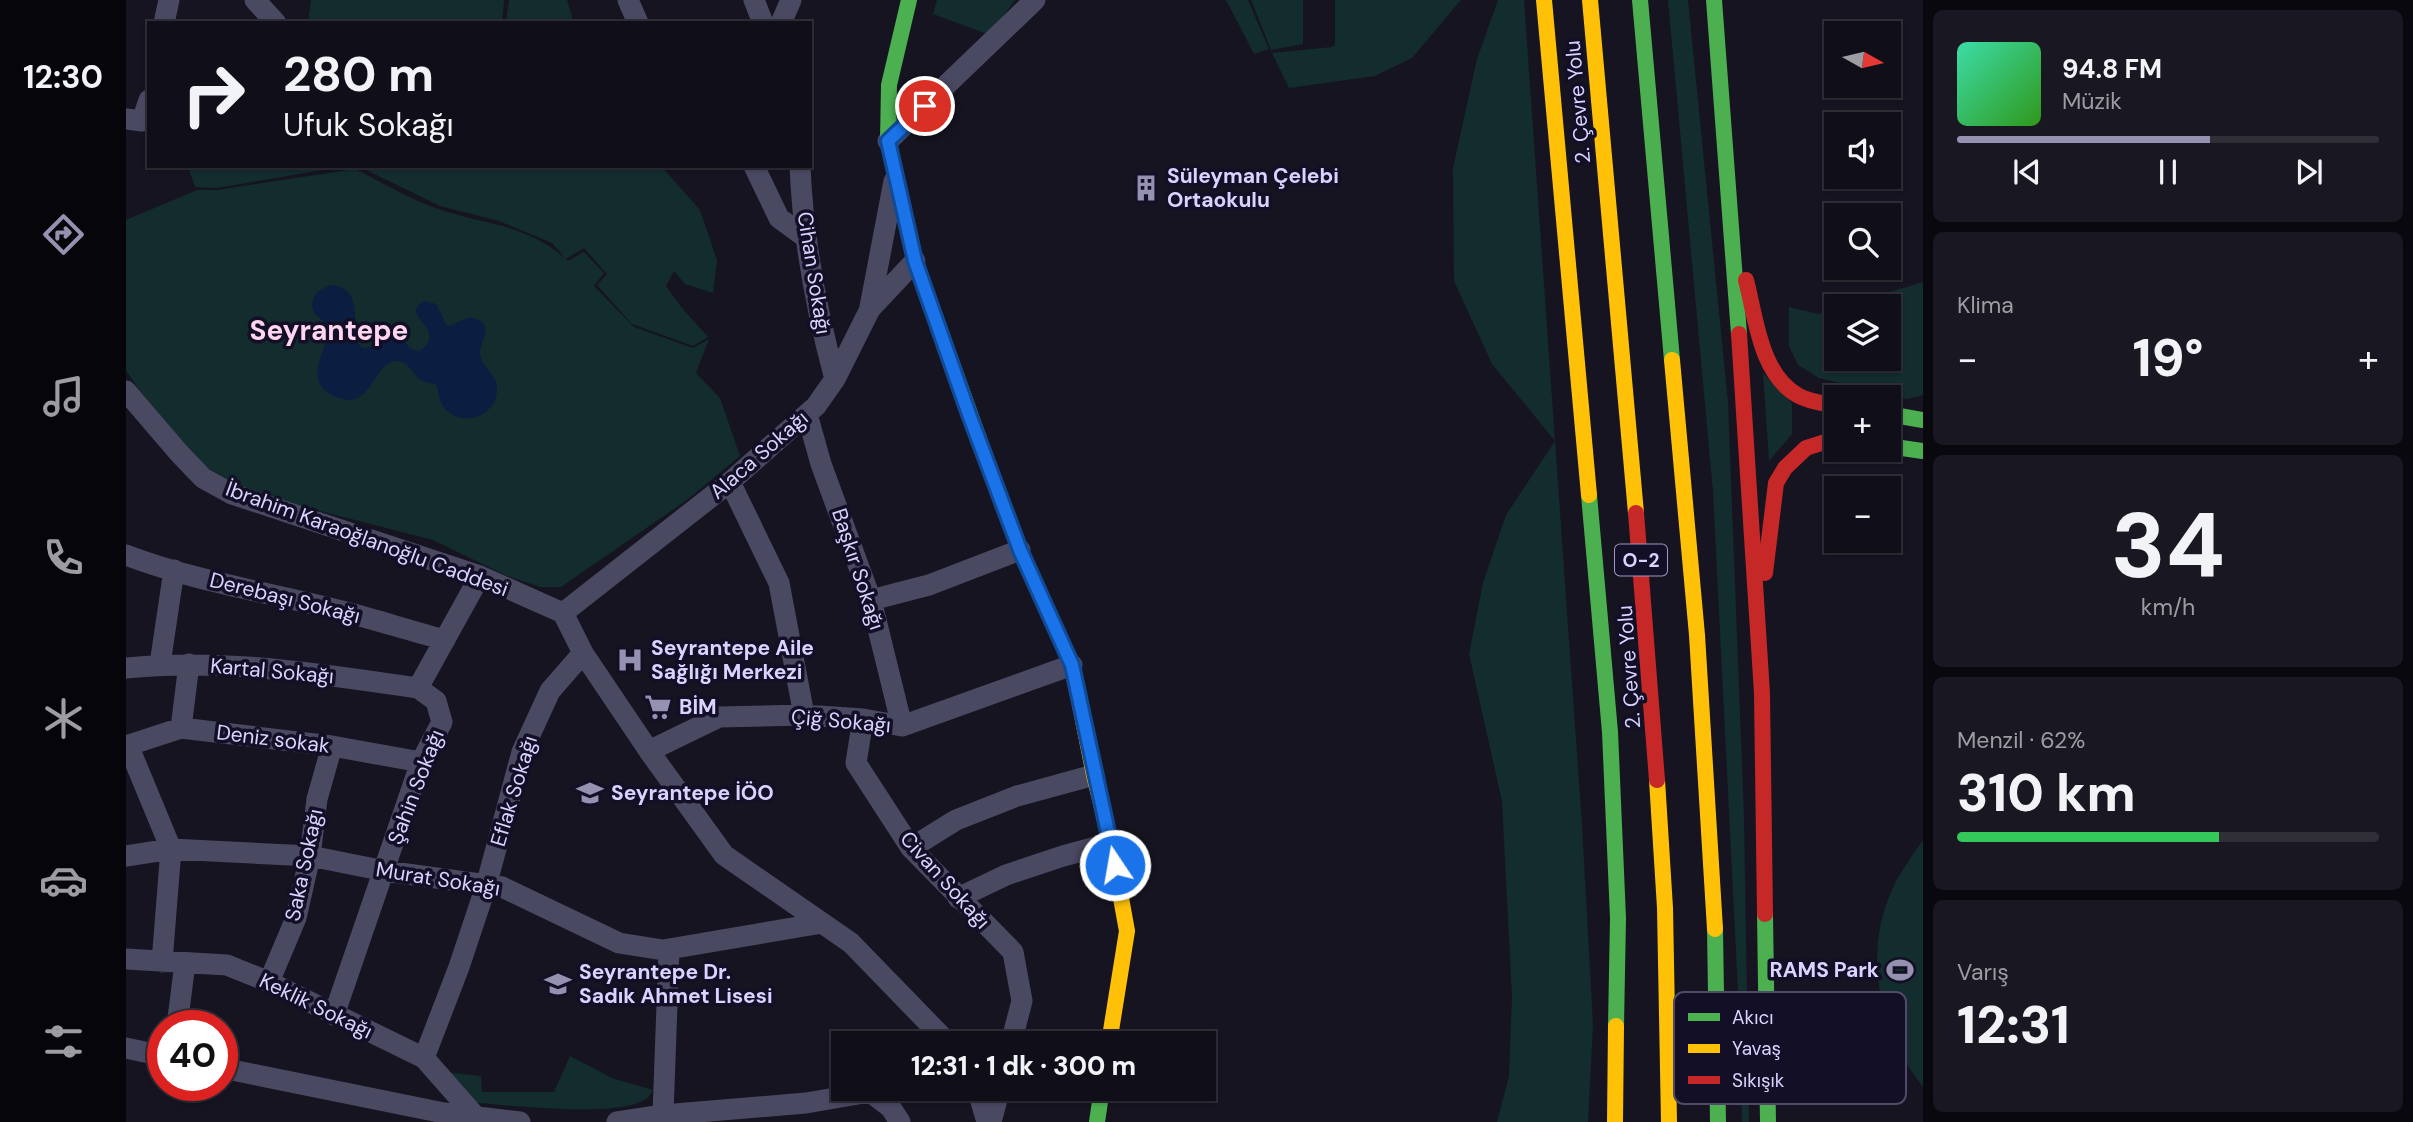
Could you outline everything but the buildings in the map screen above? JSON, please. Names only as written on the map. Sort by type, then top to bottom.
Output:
[{"type":"main road","points":[[909,0],[889,86],[888,141],[915,261],[1020,550],[1072,665],[1111,843],[1127,931],[1111,1031]]},
{"type":"main road","points":[[1544,0],[1611,744],[1618,918],[1615,1122]]},
{"type":"main road","name":"2. Çevre Yolu","points":[[1590,0],[1653,710],[1665,908],[1669,1122]]},
{"type":"main road","name":"O-2","points":[[1640,0],[1678,402],[1700,676],[1714,916],[1715,992]]},
{"type":"main road","points":[[1714,0],[1759,630],[1766,992]]},
{"type":"main road","points":[[1727,169],[1734,118],[1735,64]]},
{"type":"main road","points":[[1732,238],[1771,367],[1788,389],[1824,403]]},
{"type":"main road","points":[[1806,448],[1800,426],[1803,407],[1808,399]]},
{"type":"main road","points":[[1901,416],[1923,420]]},
{"type":"main road","points":[[1759,630],[1776,483],[1785,467],[1806,448],[1824,442]]},
{"type":"main road","points":[[1901,448],[1923,451]]},
{"type":"main road","points":[[1097,1122],[1100,1101]]},
{"type":"main road","name":"O-2","points":[[1718,1104],[1718,1122]]},
{"type":"main road","points":[[1768,1104],[1768,1122]]},
{"type":"street","points":[[164,21],[169,0]]},
{"type":"street","points":[[255,0],[274,21]]},
{"type":"street","points":[[628,0],[637,21]]},
{"type":"street","points":[[754,0],[762,21]]},
{"type":"street","points":[[782,21],[791,0]]},
{"type":"street","points":[[888,141],[1035,0]]},
{"type":"street","points":[[126,119],[142,121],[147,106]]},
{"type":"street","points":[[755,168],[779,218],[805,237]]},
{"type":"street","name":"Cihan Sokağı","points":[[800,168],[805,237],[820,323],[835,379]]},
{"type":"street","points":[[870,309],[895,175]]},
{"type":"street","name":"Alaca Sokağı","points":[[563,613],[730,482],[816,406],[835,379],[870,309],[915,261]]},
{"type":"street","name":"İbrahim Karaoğlanoğlu Caddesi","points":[[126,391],[203,478],[232,494],[480,576],[563,613]]},
{"type":"street","name":"Başkır Sokağı","points":[[807,414],[821,464],[871,600],[902,726]]},
{"type":"street","points":[[730,482],[779,583],[804,715]]},
{"type":"street","points":[[871,600],[929,585],[1020,550]]},
{"type":"street","name":"Derebaşı Sokağı","points":[[126,555],[246,590],[345,612],[445,640]]},
{"type":"street","points":[[160,664],[174,570]]},
{"type":"street","points":[[418,688],[480,576]]},
{"type":"street","points":[[563,613],[583,653],[724,855],[851,943],[936,1031]]},
{"type":"street","name":"Eflak Sokağı","points":[[424,1058],[486,886],[522,752],[550,691],[583,653]]},
{"type":"street","name":"Kartal Sokağı","points":[[126,668],[160,664],[278,668],[418,688]]},
{"type":"street","points":[[181,729],[189,664]]},
{"type":"street","name":"Çiğ Sokağı","points":[[649,751],[719,717],[804,715],[863,719],[902,726],[1072,665]]},
{"type":"street","name":"Şahin Sokağı","points":[[334,1015],[421,762],[442,722],[436,701],[418,688]]},
{"type":"street","name":"Civan Sokağı","points":[[863,719],[856,764],[911,848],[1013,952],[1022,1001],[1015,1031]]},
{"type":"street","name":"Deniz sokak","points":[[127,746],[181,729],[332,746],[421,762]]},
{"type":"street","points":[[127,746],[171,849],[162,962]]},
{"type":"street","name":"Saka Sokağı","points":[[269,982],[296,918],[310,856],[317,799],[332,746]]},
{"type":"street","points":[[911,848],[956,820],[1017,796],[1094,775]]},
{"type":"street","points":[[958,898],[1006,875],[1111,843]]},
{"type":"street","name":"Murat Sokağı","points":[[126,856],[171,849],[310,856],[385,871],[502,887],[619,943],[663,950],[822,923]]},
{"type":"street","points":[[663,1115],[669,949]]},
{"type":"street","name":"Keklik Sokağı","points":[[126,959],[227,965],[269,982],[424,1058],[476,1117]]},
{"type":"street","points":[[179,1010],[185,963]]},
{"type":"street","points":[[126,1048],[147,1053]]},
{"type":"street","points":[[238,1071],[444,1113],[520,1122]]},
{"type":"street","points":[[617,1122],[663,1115],[697,1117],[870,1092],[891,1108],[901,1122]]},
{"type":"street","points":[[982,1101],[989,1122]]},
{"type":"street","points":[[989,1122],[996,1101]]},
{"type":"green space","points":[[311,0],[504,0],[502,21],[308,21]]},
{"type":"green space","points":[[509,0],[567,0],[573,21],[506,21]]},
{"type":"green space","points":[[937,0],[1015,0],[990,35],[933,14]]},
{"type":"green space","points":[[1226,0],[1248,0],[1269,49],[1254,54]]},
{"type":"green space","points":[[1251,0],[1303,0],[1303,44],[1271,50]]},
{"type":"green space","points":[[1335,0],[1461,0],[1412,58],[1375,76],[1289,88],[1272,53],[1335,45]]},
{"type":"green space","points":[[1498,0],[1524,0],[1582,825],[1593,1025],[1588,1122],[1497,1122],[1509,1076],[1512,997],[1502,801],[1469,654],[1483,583],[1506,515],[1555,441],[1492,364],[1454,281],[1453,168],[1477,59]]},
{"type":"green space","points":[[1668,0],[1688,0],[1728,403],[1744,817],[1747,992],[1738,992],[1713,492]]},
{"type":"green space","points":[[189,168],[333,168],[217,188],[195,187]]},
{"type":"green space","points":[[362,168],[663,168],[700,210],[717,260],[713,293],[685,284],[674,271],[666,286],[708,337],[693,346],[632,324],[597,285],[607,274],[584,248],[566,259],[552,243],[499,221],[440,206]]},
{"type":"green space","points":[[355,169],[428,205],[522,232],[553,249],[568,261],[584,252],[604,273],[594,286],[634,327],[693,348],[709,339],[696,373],[720,398],[740,456],[687,500],[561,587],[540,587],[507,576],[433,540],[285,502],[241,487],[201,464],[140,391],[126,370],[126,220],[197,190],[217,190]]},
{"type":"green space","points":[[1923,282],[1923,395],[1907,399],[1901,398],[1901,385],[1848,385],[1819,378],[1798,365],[1789,346],[1789,307],[1818,314],[1824,312],[1824,371],[1901,371],[1901,294],[1884,294]]},
{"type":"green space","points":[[1763,373],[1792,403],[1792,434],[1769,461]]},
{"type":"green space","name":"RAMS Park","points":[[1923,840],[1923,1087],[1906,1062],[1906,992],[1880,992],[1877,967],[1883,915],[1895,883]]},
{"type":"green space","points":[[570,1056],[612,1078],[653,1090],[647,1098],[634,1104],[614,1108],[508,1106],[470,1102],[444,1072],[481,1076],[482,1092],[554,1092]]},
{"type":"green space","points":[[1741,1104],[1749,1104],[1749,1122],[1742,1122]]},
{"type":"water","points":[[330,285],[347,291],[351,297],[356,341],[363,348],[371,347],[387,327],[394,325],[401,330],[410,348],[418,351],[423,349],[430,337],[429,331],[416,311],[425,301],[436,304],[447,326],[469,318],[482,322],[485,334],[481,358],[497,384],[491,407],[469,418],[452,415],[443,406],[436,384],[421,380],[400,361],[388,364],[358,398],[348,400],[326,391],[320,384],[318,367],[329,330],[312,305],[317,292]]},
{"type":"traffic: fast","points":[[909,0],[889,85],[888,141],[915,261],[987,461]]},
{"type":"traffic: fast","points":[[1640,0],[1672,360]]},
{"type":"traffic: fast","points":[[1714,0],[1739,334]]},
{"type":"traffic: fast","points":[[1901,416],[1923,420]]},
{"type":"traffic: fast","points":[[1901,448],[1923,451]]},
{"type":"traffic: fast","points":[[1589,495],[1610,732],[1618,918],[1616,1026]]},
{"type":"traffic: fast","points":[[1765,914],[1766,992]]},
{"type":"traffic: fast","points":[[1715,929],[1716,992]]},
{"type":"traffic: fast","points":[[1097,1122],[1100,1101]]},
{"type":"traffic: fast","points":[[1718,1104],[1718,1122]]},
{"type":"traffic: fast","points":[[1768,1104],[1768,1122]]},
{"type":"traffic: slow","points":[[1544,0],[1589,495]]},
{"type":"traffic: slow","points":[[1590,0],[1636,513]]},
{"type":"traffic: slow","points":[[1672,360],[1697,635],[1715,929]]},
{"type":"traffic: slow","points":[[987,461],[1020,550],[1072,665],[1111,843],[1127,931],[1111,1031]]},
{"type":"traffic: slow","points":[[1657,780],[1665,908],[1669,1122]]},
{"type":"traffic: slow","points":[[1615,1122],[1616,1026]]},
{"type":"traffic: jam","points":[[1746,280],[1762,344],[1776,374],[1786,387],[1799,396],[1824,404]]},
{"type":"traffic: jam","points":[[1739,334],[1762,693],[1765,914]]},
{"type":"traffic: jam","points":[[1765,573],[1776,483],[1785,468],[1806,448],[1824,442]]},
{"type":"traffic: jam","points":[[1636,513],[1657,780]]},
{"type":"place","name":"Süleyman Çelebi Ortaokulu","points":[[1146,188]]},
{"type":"place","name":"Seyrantepe Aile Sağlığı Merkezi","points":[[630,660]]},
{"type":"place","name":"BİM","points":[[658,707]]},
{"type":"place","name":"Seyrantepe İÖO","points":[[590,793]]},
{"type":"place","name":"RAMS Park","points":[[1900,970]]},
{"type":"place","name":"Seyrantepe Dr. Sadık Ahmet Lisesi","points":[[558,984]]},
{"type":"district","name":"Seyrantepe","points":[[329,330]]},
{"type":"route","points":[[925,106],[888,141],[915,261],[1020,550],[1072,665],[1115,865]]}]
